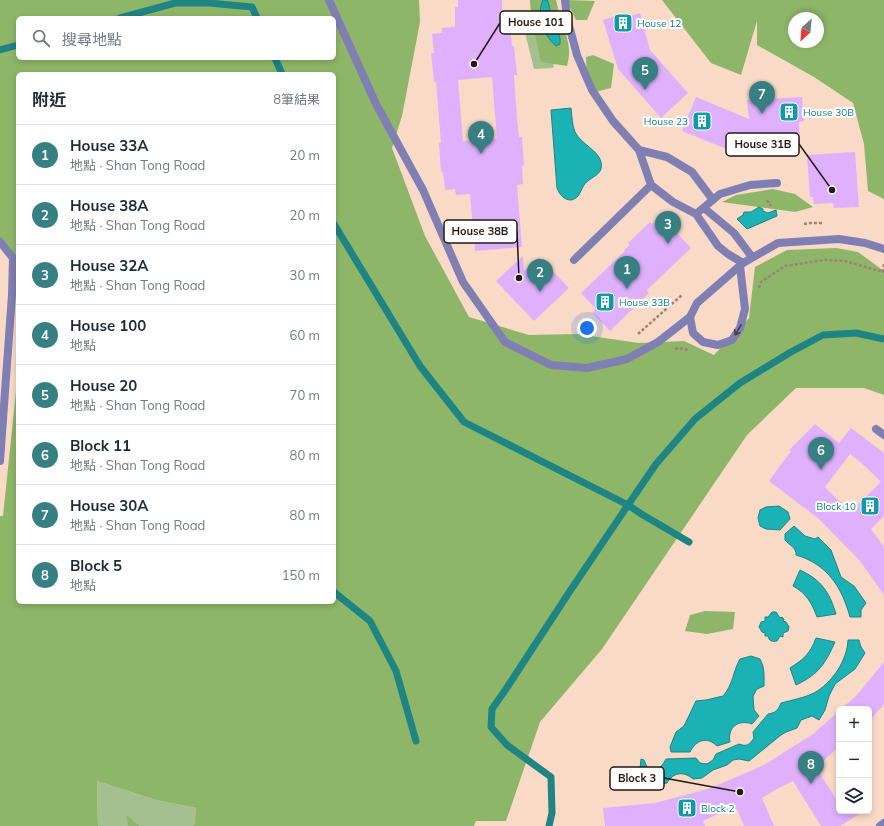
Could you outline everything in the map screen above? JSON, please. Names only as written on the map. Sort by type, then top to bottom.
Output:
[{"type":"street","points":[[329,0],[376,104],[423,190],[463,282],[504,342],[551,365],[586,368],[627,359],[658,342],[690,317],[697,303],[742,265],[752,257],[778,243],[813,240],[845,240],[865,243],[884,249]]},
{"type":"street","points":[[565,0],[567,18],[577,54],[592,90],[613,121],[639,150],[651,185],[673,202],[696,214],[718,246],[742,265],[745,310],[740,328],[732,340],[718,345],[703,342],[693,333],[690,317]]},
{"type":"street","points":[[639,150],[667,157],[692,172],[713,200]]},
{"type":"street","points":[[696,214],[720,194],[750,185],[777,183]]},
{"type":"street","points":[[574,260],[651,185]]},
{"type":"street","points":[[704,208],[734,233],[752,257]]},
{"type":"street","points":[[0,242],[13,258],[12,295],[0,461]]},
{"type":"street","points":[[876,430],[884,435]]},
{"type":"street","points":[[880,826],[884,823]]},
{"type":"path","points":[[766,196],[771,206]]},
{"type":"path","points":[[802,224],[831,223]]},
{"type":"path","points":[[758,292],[761,282],[785,266],[825,260],[845,261],[883,272],[884,259]]},
{"type":"path","points":[[634,337],[684,293]]},
{"type":"path","points":[[645,328],[666,352],[679,348],[693,352]]},
{"type":"green space","points":[[0,0],[419,0],[420,22],[402,116],[392,148],[425,236],[469,317],[529,335],[577,334],[639,343],[684,341],[714,355],[749,318],[755,267],[787,250],[836,248],[858,252],[884,271],[884,395],[864,388],[796,388],[747,435],[602,649],[540,722],[506,821],[476,821],[474,826],[194,826],[196,808],[156,800],[97,781],[98,826],[0,826],[0,516],[3,516],[16,391],[16,604],[336,604],[336,72],[16,72],[16,257],[0,238]]},
{"type":"green space","points":[[530,0],[556,0],[568,41],[569,55],[567,66],[541,62],[531,15]]},
{"type":"green space","points":[[568,0],[595,1],[587,20],[576,20],[568,4]]},
{"type":"green space","points":[[662,0],[884,0],[884,199],[868,191],[864,144],[853,103],[814,77],[757,45],[757,21],[741,75],[711,63]]},
{"type":"green space","points":[[535,18],[555,59],[553,68],[534,69],[522,20]]},
{"type":"green space","points":[[593,55],[614,64],[611,88],[595,92],[587,82],[586,57]]},
{"type":"green space","points":[[773,189],[795,194],[813,207],[795,212],[722,202],[736,195]]},
{"type":"green space","points":[[705,611],[735,612],[733,629],[707,634],[685,631],[690,615]]},
{"type":"green space","points":[[97,781],[156,800],[196,808],[194,826],[140,826],[128,816],[128,826],[98,826]]},
{"type":"green space","points":[[127,815],[140,826],[128,826]]},
{"type":"water","points":[[543,0],[547,0],[548,2],[551,19],[560,36],[560,44],[556,46],[548,37],[542,25],[540,12]]},
{"type":"water","points":[[571,108],[575,132],[581,140],[600,158],[601,167],[599,173],[584,185],[578,196],[575,199],[569,200],[560,194],[557,188],[551,110]]},
{"type":"water","points":[[759,207],[768,213],[776,210],[777,216],[747,229],[737,219],[743,215],[744,212],[751,212]]},
{"type":"water","points":[[779,506],[788,512],[790,519],[780,530],[766,529],[760,526],[758,518],[760,510],[766,507]]},
{"type":"water","points":[[794,526],[805,536],[815,539],[818,537],[831,550],[841,577],[854,586],[866,603],[861,610],[861,617],[850,617],[843,596],[832,578],[825,571],[807,559],[796,555],[794,548],[785,540],[785,534]]},
{"type":"water","points":[[800,570],[819,582],[827,593],[836,614],[817,617],[808,599],[802,592],[793,586]]},
{"type":"water","points":[[772,612],[776,612],[780,618],[782,617],[784,619],[783,621],[786,622],[789,627],[788,631],[783,633],[783,637],[780,636],[777,641],[771,641],[768,636],[765,636],[765,633],[762,632],[759,627],[761,622],[765,621],[765,617],[768,617]]},
{"type":"water","points":[[816,638],[835,642],[820,668],[810,677],[796,685],[790,668],[806,656]]},
{"type":"water","points":[[848,640],[859,640],[865,653],[855,669],[835,684],[829,696],[825,710],[819,720],[812,716],[801,720],[797,728],[781,735],[749,761],[739,759],[733,760],[727,765],[713,770],[702,778],[693,779],[690,776],[679,774],[669,779],[667,783],[635,787],[639,779],[641,759],[644,760],[647,767],[654,769],[661,767],[666,759],[696,758],[700,763],[707,764],[713,760],[716,754],[739,744],[749,744],[754,738],[753,732],[768,714],[773,713],[779,708],[781,703],[810,695],[821,689],[827,683],[842,663]]},
{"type":"water","points":[[751,656],[760,659],[762,662],[764,675],[764,686],[757,689],[753,696],[754,710],[759,716],[752,724],[743,723],[732,728],[730,732],[730,742],[717,746],[706,740],[695,745],[690,752],[671,752],[670,747],[676,732],[684,726],[696,701],[723,696],[731,683],[740,659]]},
{"type":"building","points":[[458,0],[502,0],[503,29],[510,28],[512,46],[514,46],[517,75],[514,75],[517,119],[519,137],[522,137],[524,165],[522,166],[523,184],[517,185],[522,247],[475,251],[470,194],[456,195],[455,189],[445,190],[443,172],[441,172],[439,143],[441,143],[436,82],[434,82],[431,53],[434,53],[432,34],[442,33],[442,28],[455,27],[455,7],[458,7]],"holes":[[[492,77],[497,139],[463,141],[458,80]]]},
{"type":"building","points":[[626,13],[627,17],[640,13],[650,50],[688,93],[661,118],[618,69],[603,20]]},
{"type":"building","points":[[696,97],[749,119],[747,100],[802,97],[804,121],[799,122],[800,145],[762,147],[762,144],[731,145],[729,150],[682,131]]},
{"type":"building","points":[[855,152],[859,207],[834,208],[833,203],[814,204],[813,197],[810,197],[807,155]]},
{"type":"building","points":[[657,220],[670,234],[674,230],[691,248],[647,290],[649,293],[610,331],[592,313],[596,309],[581,293],[625,251],[624,250],[630,245],[628,243],[650,222],[652,224]]},
{"type":"building","points":[[523,256],[524,271],[539,257],[569,288],[534,321],[496,281]]},
{"type":"building","points":[[815,424],[839,443],[851,428],[884,453],[884,516],[871,529],[884,547],[884,595],[860,561],[819,519],[769,481],[791,451],[789,450]],"holes":[[[850,454],[881,482],[852,510],[837,499],[825,487]]]},
{"type":"building","points":[[884,662],[884,704],[872,718],[872,706],[844,706],[856,696]]},
{"type":"building","points":[[836,714],[836,750],[816,767],[836,799],[836,814],[859,814],[840,826],[821,826],[793,781],[762,798],[774,826],[744,826],[737,809],[720,813],[703,821],[705,826],[605,826],[603,808],[655,803],[711,788],[764,765],[813,734]]},
{"type":"waterway","points":[[127,16],[175,3],[209,3],[252,7],[256,16]]},
{"type":"waterway","points":[[0,50],[16,46]]},
{"type":"waterway","points":[[276,60],[281,72]]},
{"type":"waterway","points":[[336,227],[420,366],[464,422],[628,505],[492,709],[491,727],[507,745],[551,777],[552,813],[549,826]]},
{"type":"waterway","points":[[689,542],[628,505],[656,464],[695,419],[740,383],[791,352],[823,335],[856,333],[884,339]]},
{"type":"waterway","points":[[336,594],[370,621],[396,671],[416,741]]},
{"type":"place","name":"House 12","points":[[623,23]]},
{"type":"place","name":"House 101","points":[[474,64]]},
{"type":"place","name":"House 20","points":[[645,90]]},
{"type":"place","name":"House 30B","points":[[789,112]]},
{"type":"place","name":"House 30A","points":[[762,114]]},
{"type":"place","name":"House 23","points":[[702,121]]},
{"type":"place","name":"House 100","points":[[481,154]]},
{"type":"place","name":"House 31B","points":[[832,190]]},
{"type":"place","name":"House 32A","points":[[668,244]]},
{"type":"place","name":"House 38B","points":[[519,278]]},
{"type":"place","name":"House 33A","points":[[627,289]]},
{"type":"place","name":"House 38A","points":[[540,292]]},
{"type":"place","name":"House 33B","points":[[605,302]]},
{"type":"place","name":"Block 11","points":[[821,470]]},
{"type":"place","name":"Block 10","points":[[870,506]]},
{"type":"place","name":"Block 5","points":[[811,784]]},
{"type":"place","name":"Block 3","points":[[740,792]]},
{"type":"place","name":"Block 2","points":[[687,808]]}]
